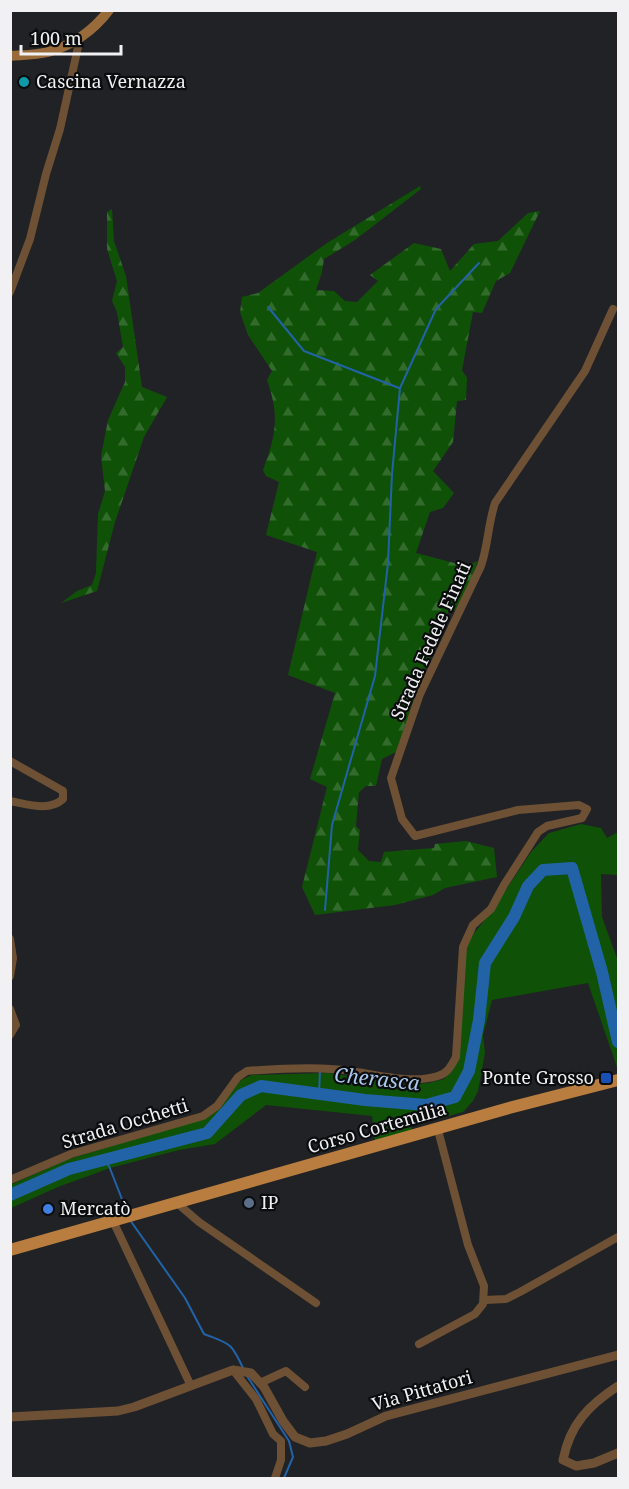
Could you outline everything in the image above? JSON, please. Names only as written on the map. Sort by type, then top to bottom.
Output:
[{"type":"main road","points":[[10,56],[48,52],[80,38],[99,23],[109,10]]},
{"type":"main road","name":"Corso Cortemilia","points":[[10,1250],[510,1108],[618,1080]]},
{"type":"street","points":[[10,292],[30,239],[60,129],[80,38]]},
{"type":"street","name":"Strada Fedele Finati","points":[[586,809],[579,805],[518,810],[415,836],[402,819],[391,778],[420,694],[481,566],[495,503],[585,371],[613,309]]},
{"type":"street","points":[[10,761],[63,791],[63,799],[57,804],[45,806],[10,801]]},
{"type":"street","name":"Strada Occhetti","points":[[10,1180],[71,1154],[203,1116],[217,1106],[238,1077],[247,1071],[330,1068],[404,1078],[428,1078],[448,1071],[456,1057],[463,947],[472,925],[491,909],[538,832],[547,826],[582,818],[586,809]]},
{"type":"street","points":[[10,939],[13,958],[10,976]]},
{"type":"street","points":[[10,1009],[16,1025],[10,1035]]},
{"type":"street","points":[[419,1344],[475,1314],[482,1308],[485,1300],[483,1279],[468,1245],[438,1130]]},
{"type":"street","points":[[177,1203],[199,1222],[316,1303]]},
{"type":"street","points":[[129,1217],[191,1386]]},
{"type":"street","points":[[485,1300],[506,1299],[618,1237]]},
{"type":"street","name":"Via Pittatori","points":[[241,1371],[260,1383],[295,1437],[310,1443],[326,1442],[386,1416],[618,1355]]},
{"type":"street","points":[[10,1418],[118,1411],[241,1371],[265,1414],[273,1434],[281,1441],[281,1460],[275,1479]]},
{"type":"street","points":[[260,1383],[286,1371],[305,1387]]},
{"type":"street","points":[[618,1386],[596,1400],[578,1421],[566,1442],[563,1460],[576,1466],[594,1463],[618,1453]]},
{"type":"green space","points":[[420,186],[421,189],[355,240],[324,259],[316,290],[334,291],[345,301],[357,302],[378,281],[370,275],[414,243],[441,249],[450,271],[474,244],[498,241],[528,213],[540,211],[510,273],[496,281],[482,313],[473,312],[462,370],[467,378],[466,400],[457,401],[453,442],[433,471],[454,493],[443,508],[430,512],[416,553],[466,566],[478,561],[458,610],[449,611],[419,684],[396,752],[382,759],[376,786],[366,786],[359,792],[356,826],[360,830],[358,850],[369,861],[381,862],[384,852],[434,848],[435,844],[466,841],[494,848],[497,877],[445,888],[433,895],[395,905],[315,915],[302,887],[327,787],[310,779],[335,693],[288,675],[317,552],[266,535],[279,482],[266,476],[263,470],[275,425],[274,405],[267,380],[272,371],[248,335],[240,312],[242,297],[258,293],[327,243]]},
{"type":"green space","points":[[112,209],[114,241],[126,276],[142,387],[167,397],[144,437],[115,522],[97,591],[61,603],[77,591],[92,585],[96,573],[98,514],[105,491],[101,456],[108,420],[125,382],[125,367],[116,353],[123,347],[117,312],[112,301],[117,281],[107,249],[107,212]]},
{"type":"green space","points":[[581,824],[601,828],[607,838],[618,832],[618,875],[601,874],[602,917],[618,961],[618,1070],[588,983],[492,1000],[483,1035],[485,1053],[478,1091],[463,1112],[412,1126],[411,1132],[375,1142],[372,1116],[266,1105],[215,1144],[179,1150],[110,1168],[58,1187],[11,1208],[10,1185],[66,1160],[203,1118],[221,1105],[241,1080],[252,1075],[328,1073],[408,1085],[444,1079],[452,1071],[459,1058],[466,951],[470,938],[493,910],[531,852],[549,833]]},
{"type":"waterway","points":[[325,910],[332,825],[375,676],[388,563],[392,474],[400,388],[436,309],[479,263]]},
{"type":"waterway","points":[[268,307],[304,351],[399,388]]},
{"type":"waterway","name":"Cherasca","points":[[10,1195],[69,1169],[207,1133],[241,1095],[261,1086],[365,1100],[426,1105],[455,1097],[469,1071],[479,1020],[485,963],[514,917],[528,886],[543,870],[572,868],[602,972],[618,1042]]},
{"type":"waterway","points":[[319,1094],[320,1070]]},
{"type":"waterway","points":[[103,1160],[109,1166],[127,1212]]},
{"type":"waterway","points":[[130,1220],[185,1298],[204,1334],[229,1345],[236,1353],[243,1368]]},
{"type":"waterway","points":[[247,1376],[289,1441],[293,1457],[284,1478]]},
{"type":"place","name":"Cascina Vernazza","points":[[24,82]]},
{"type":"place","name":"Ponte Grosso","points":[[606,1078]]},
{"type":"place","name":"IP","points":[[249,1203]]},
{"type":"place","name":"Mercatò","points":[[48,1209]]}]
